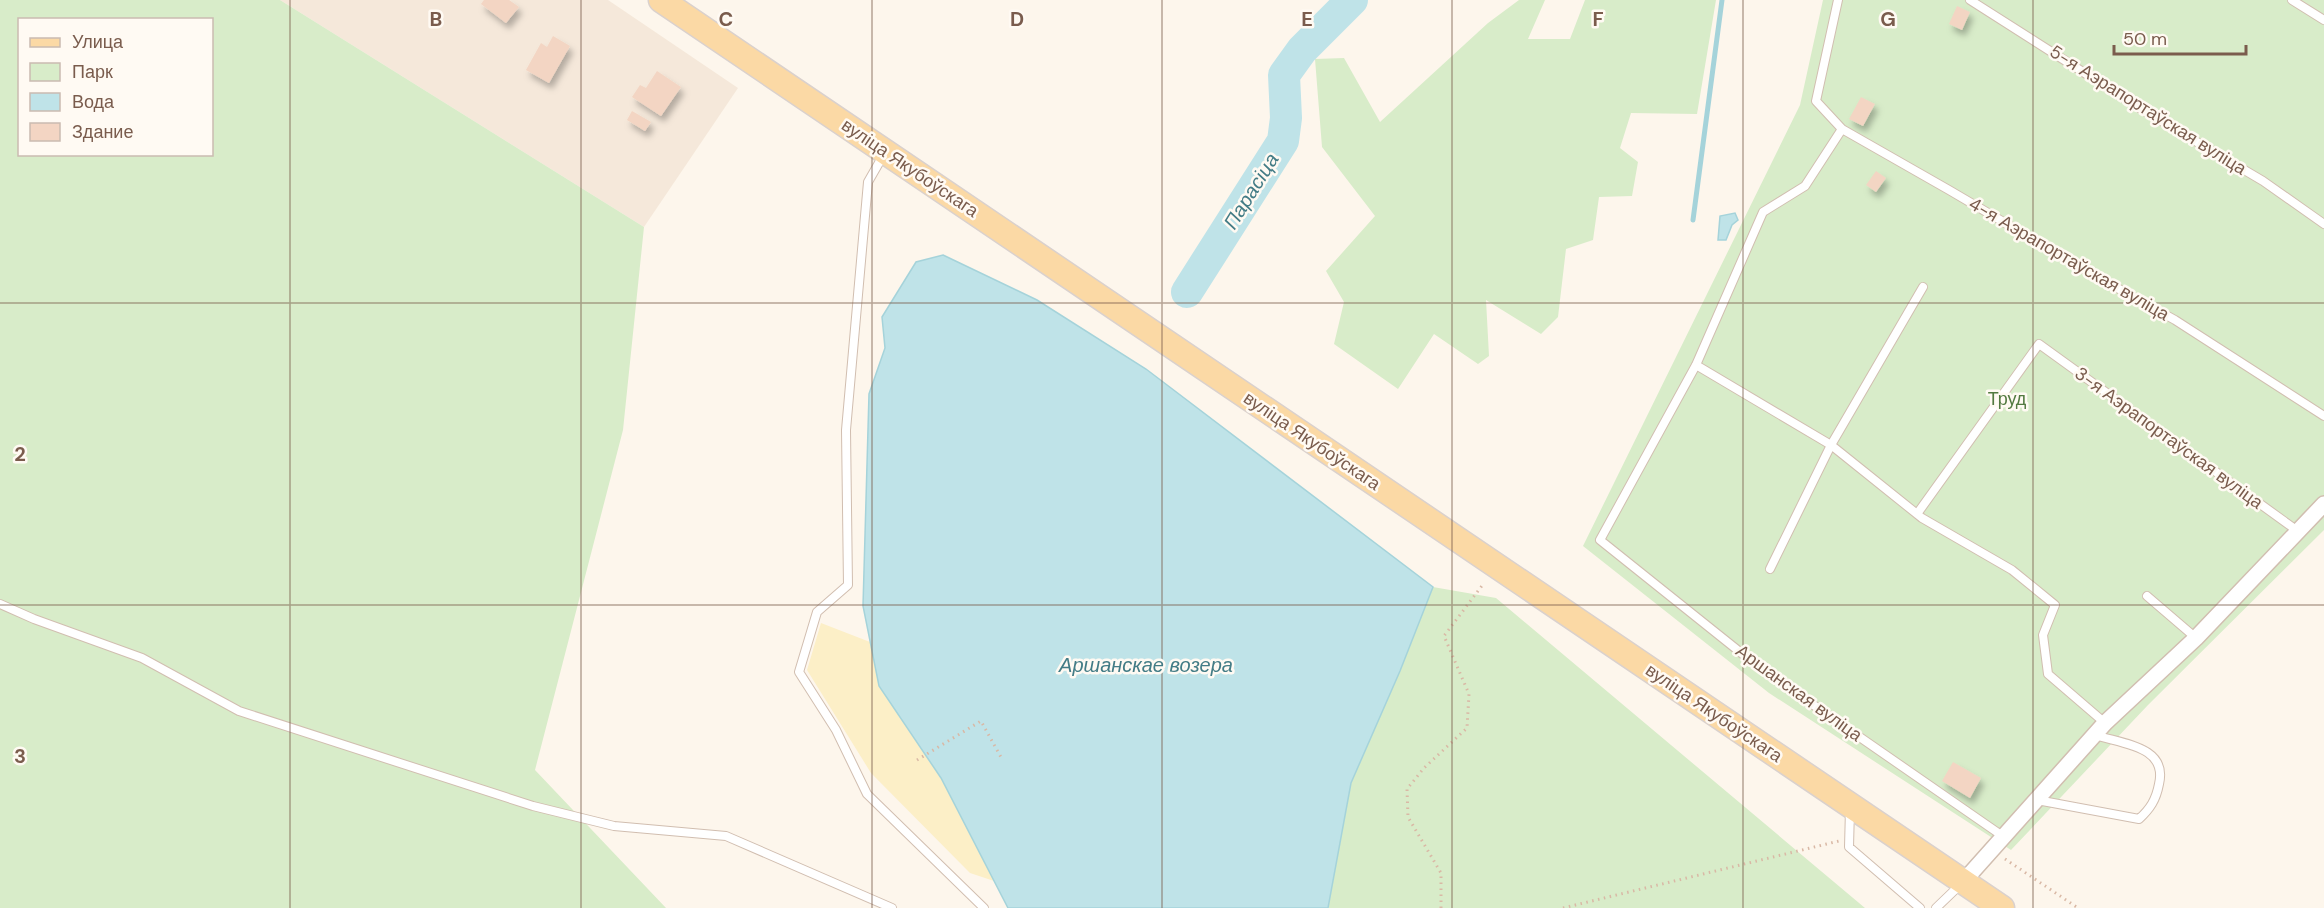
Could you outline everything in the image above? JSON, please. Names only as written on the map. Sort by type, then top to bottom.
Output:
[{"type":"main road","name":"вуліца Якубоўскага","points":[[661,0],[2002,908]]},
{"type":"street","points":[[1964,882],[2100,729],[2196,638],[2324,504]]},
{"type":"lane","name":"4-я Аэрапортаўская вуліца","points":[[1838,0],[1816,101],[1842,129],[2175,320],[2324,416]]},
{"type":"lane","name":"5-я Аэрапортаўская вуліца","points":[[1970,0],[2141,109],[2263,181],[2324,224]]},
{"type":"lane","points":[[2292,0],[2324,20]]},
{"type":"lane","points":[[1842,129],[1805,186],[1763,212],[1696,365],[1831,445],[1917,514],[2012,570],[2055,605],[2043,635],[2048,674],[2100,729],[2148,753],[2158,761],[2162,773],[2151,808],[2139,819],[2037,800]]},
{"type":"lane","points":[[885,152],[868,182],[846,430],[848,585],[817,612],[799,672],[836,730],[867,794],[984,908]]},
{"type":"lane","points":[[1770,569],[1831,445],[1923,287]]},
{"type":"lane","name":"3-я Аэрапортаўская вуліца","points":[[1917,514],[2039,344],[2299,532]]},
{"type":"lane","name":"Аршанская вуліца","points":[[1696,365],[1600,540],[1760,668],[2004,837]]},
{"type":"lane","points":[[2147,596],[2196,638]]},
{"type":"lane","points":[[0,604],[34,619],[142,658],[239,711],[533,806],[614,826],[726,836],[892,908]]},
{"type":"lane","points":[[1850,805],[1849,847],[1920,908]]},
{"type":"lane","points":[[1936,908],[1964,882]]},
{"type":"path","points":[[1441,908],[1441,873],[1408,817],[1407,789],[1424,768],[1467,728],[1469,694],[1444,636],[1496,567]]},
{"type":"path","points":[[917,760],[981,721],[1002,759]]},
{"type":"path","points":[[1563,908],[1849,839]]},
{"type":"path","points":[[1992,850],[2078,908]]},
{"type":"shaded area","points":[[280,0],[608,0],[738,88],[644,227]]},
{"type":"green space","points":[[0,0],[280,0],[644,227],[623,430],[535,770],[666,908],[0,908]]},
{"type":"green space","points":[[1519,0],[1545,0],[1528,39],[1570,39],[1585,0],[1716,0],[1697,114],[1631,113],[1620,148],[1638,162],[1632,196],[1599,197],[1593,240],[1566,249],[1558,317],[1541,334],[1486,300],[1489,356],[1478,364],[1434,334],[1398,389],[1334,344],[1344,302],[1326,271],[1375,216],[1322,147],[1315,59],[1344,58],[1380,122],[1488,23]]},
{"type":"green space","name":"Труд","points":[[1823,0],[2324,0],[2324,530],[2148,705],[2011,850],[1769,693],[1583,546],[1800,105]]},
{"type":"green space","points":[[1433,587],[1496,598],[1865,908],[1328,908],[1351,783],[1400,671]]},
{"type":"sand","points":[[821,623],[870,642],[879,686],[941,778],[994,881],[970,873],[871,773],[807,670]]},
{"type":"water","points":[[1735,213],[1738,220],[1732,225],[1726,240],[1718,240],[1720,216]]},
{"type":"water","name":"Аршанскае возера","points":[[943,255],[1037,300],[1146,369],[1433,587],[1400,671],[1351,783],[1328,908],[1008,908],[941,778],[879,686],[863,606],[869,394],[885,348],[882,317],[916,262]]},
{"type":"building","points":[[484,0],[509,0],[519,7],[506,23],[481,4]]},
{"type":"building","points":[[1957,6],[1970,12],[1962,30],[1949,24]]},
{"type":"building","points":[[553,36],[570,46],[549,83],[526,70],[541,43],[547,47]]},
{"type":"building","points":[[657,71],[681,87],[661,116],[632,97],[640,85],[646,88]]},
{"type":"building","points":[[1861,97],[1875,104],[1863,126],[1849,119]]},
{"type":"building","points":[[632,111],[651,122],[645,131],[627,120]]},
{"type":"building","points":[[1876,171],[1886,178],[1876,192],[1866,185]]},
{"type":"building","points":[[1953,762],[1981,778],[1970,798],[1942,781]]},
{"type":"waterway","name":"Парасіца","points":[[1187,292],[1283,141],[1286,118],[1284,75],[1302,50],[1352,0]]},
{"type":"waterway","points":[[1693,220],[1722,0]]}]
